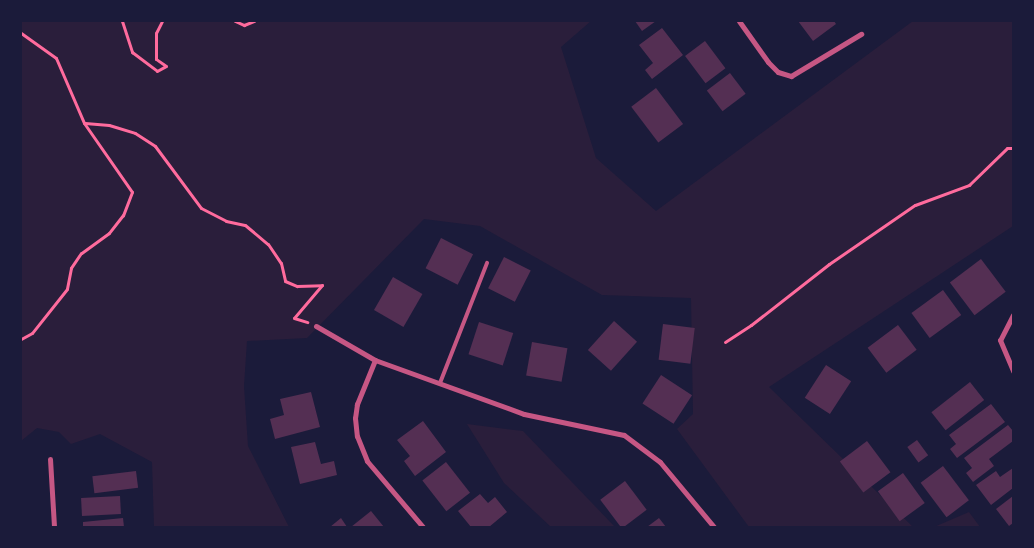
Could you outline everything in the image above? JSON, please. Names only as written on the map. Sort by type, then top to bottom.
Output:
[{"type":"street","points":[[739,21],[768,62],[778,72],[790,76],[809,67],[861,34]]},
{"type":"street","points":[[1013,315],[1000,340],[1013,371]]},
{"type":"street","points":[[316,326],[375,360],[524,414],[624,435],[660,462],[714,527]]},
{"type":"street","points":[[375,360],[358,404],[355,418],[357,436],[367,461],[423,527]]},
{"type":"street","points":[[50,459],[54,527]]},
{"type":"lane","points":[[440,383],[487,263]]},
{"type":"path","points":[[122,21],[132,52],[157,71],[166,66],[156,59],[156,33],[162,21]]},
{"type":"path","points":[[235,21],[244,25],[254,21]]},
{"type":"path","points":[[21,33],[56,58],[84,123],[132,192],[123,215],[109,233],[81,253],[71,268],[67,290],[32,333],[21,339]]},
{"type":"path","points":[[84,123],[109,124],[135,133],[155,146],[201,208],[226,221],[246,226],[268,244],[282,263],[285,281],[297,286],[322,285],[294,318],[316,326]]},
{"type":"path","points":[[725,342],[751,325],[829,264],[915,205],[968,185],[1007,148],[1013,148]]},
{"type":"shaded area","points":[[21,21],[591,21],[561,47],[596,158],[656,211],[913,21],[1013,21],[1013,226],[769,387],[913,527],[749,527],[677,429],[693,414],[691,298],[602,295],[480,226],[424,219],[307,338],[247,341],[244,386],[248,446],[289,527],[154,527],[152,462],[100,434],[71,444],[59,432],[37,428],[21,441]]},
{"type":"shaded area","points":[[467,424],[523,431],[615,527],[551,527],[504,483]]},
{"type":"shaded area","points":[[969,512],[980,527],[934,527]]},
{"type":"building","points":[[635,21],[656,21],[642,31]]},
{"type":"building","points":[[798,21],[834,21],[836,24],[813,41]]},
{"type":"building","points":[[662,28],[683,55],[652,79],[645,70],[653,63],[639,45]]},
{"type":"building","points":[[705,41],[725,68],[705,83],[685,56]]},
{"type":"building","points":[[730,73],[746,94],[722,111],[707,90]]},
{"type":"building","points":[[656,88],[683,124],[658,143],[631,107]]},
{"type":"building","points":[[441,238],[473,254],[458,285],[426,268]]},
{"type":"building","points":[[504,257],[531,271],[515,302],[488,288]]},
{"type":"building","points":[[981,259],[1006,292],[975,315],[950,282]]},
{"type":"building","points":[[393,277],[422,294],[403,327],[374,310]]},
{"type":"building","points":[[943,290],[961,315],[930,338],[911,313]]},
{"type":"building","points":[[614,321],[637,342],[611,371],[588,350]]},
{"type":"building","points":[[479,322],[513,333],[503,365],[468,354]]},
{"type":"building","points":[[663,324],[695,328],[690,364],[659,360]]},
{"type":"building","points":[[898,325],[917,350],[886,373],[868,348]]},
{"type":"building","points":[[532,342],[567,348],[562,382],[526,375]]},
{"type":"building","points":[[826,365],[851,381],[830,414],[805,398]]},
{"type":"building","points":[[661,375],[692,395],[674,424],[642,404]]},
{"type":"building","points":[[970,382],[984,400],[946,430],[931,412]]},
{"type":"building","points":[[311,392],[320,427],[275,439],[270,419],[284,415],[280,399]]},
{"type":"building","points":[[991,404],[1005,422],[957,458],[950,449],[956,444],[949,435]]},
{"type":"building","points":[[423,421],[446,452],[415,476],[404,461],[410,456],[397,440]]},
{"type":"building","points":[[1008,425],[1013,431],[1013,441],[989,459],[994,466],[973,482],[966,473],[972,468],[964,458]]},
{"type":"building","points":[[917,440],[928,455],[918,462],[907,447]]},
{"type":"building","points":[[867,441],[890,472],[863,493],[840,461]]},
{"type":"building","points":[[315,442],[321,464],[334,461],[337,475],[300,484],[291,447]]},
{"type":"building","points":[[446,462],[470,493],[446,511],[422,480]]},
{"type":"building","points":[[943,466],[969,500],[947,517],[921,483]]},
{"type":"building","points":[[1013,468],[1013,488],[991,505],[976,485],[996,471],[1000,477]]},
{"type":"building","points":[[136,471],[138,488],[94,493],[92,476]]},
{"type":"building","points":[[903,473],[925,503],[900,521],[878,491]]},
{"type":"building","points":[[625,481],[647,510],[624,527],[621,527],[600,500]]},
{"type":"building","points":[[480,494],[488,503],[495,497],[507,512],[489,527],[471,527],[458,511]]},
{"type":"building","points":[[120,496],[121,514],[82,516],[81,498]]},
{"type":"building","points":[[1013,496],[1013,523],[1009,526],[996,509]]},
{"type":"building","points":[[371,511],[384,527],[351,527]]},
{"type":"building","points":[[123,518],[124,527],[83,527],[83,522]]},
{"type":"building","points":[[341,518],[347,527],[330,527]]},
{"type":"building","points":[[659,518],[666,527],[647,527]]}]
